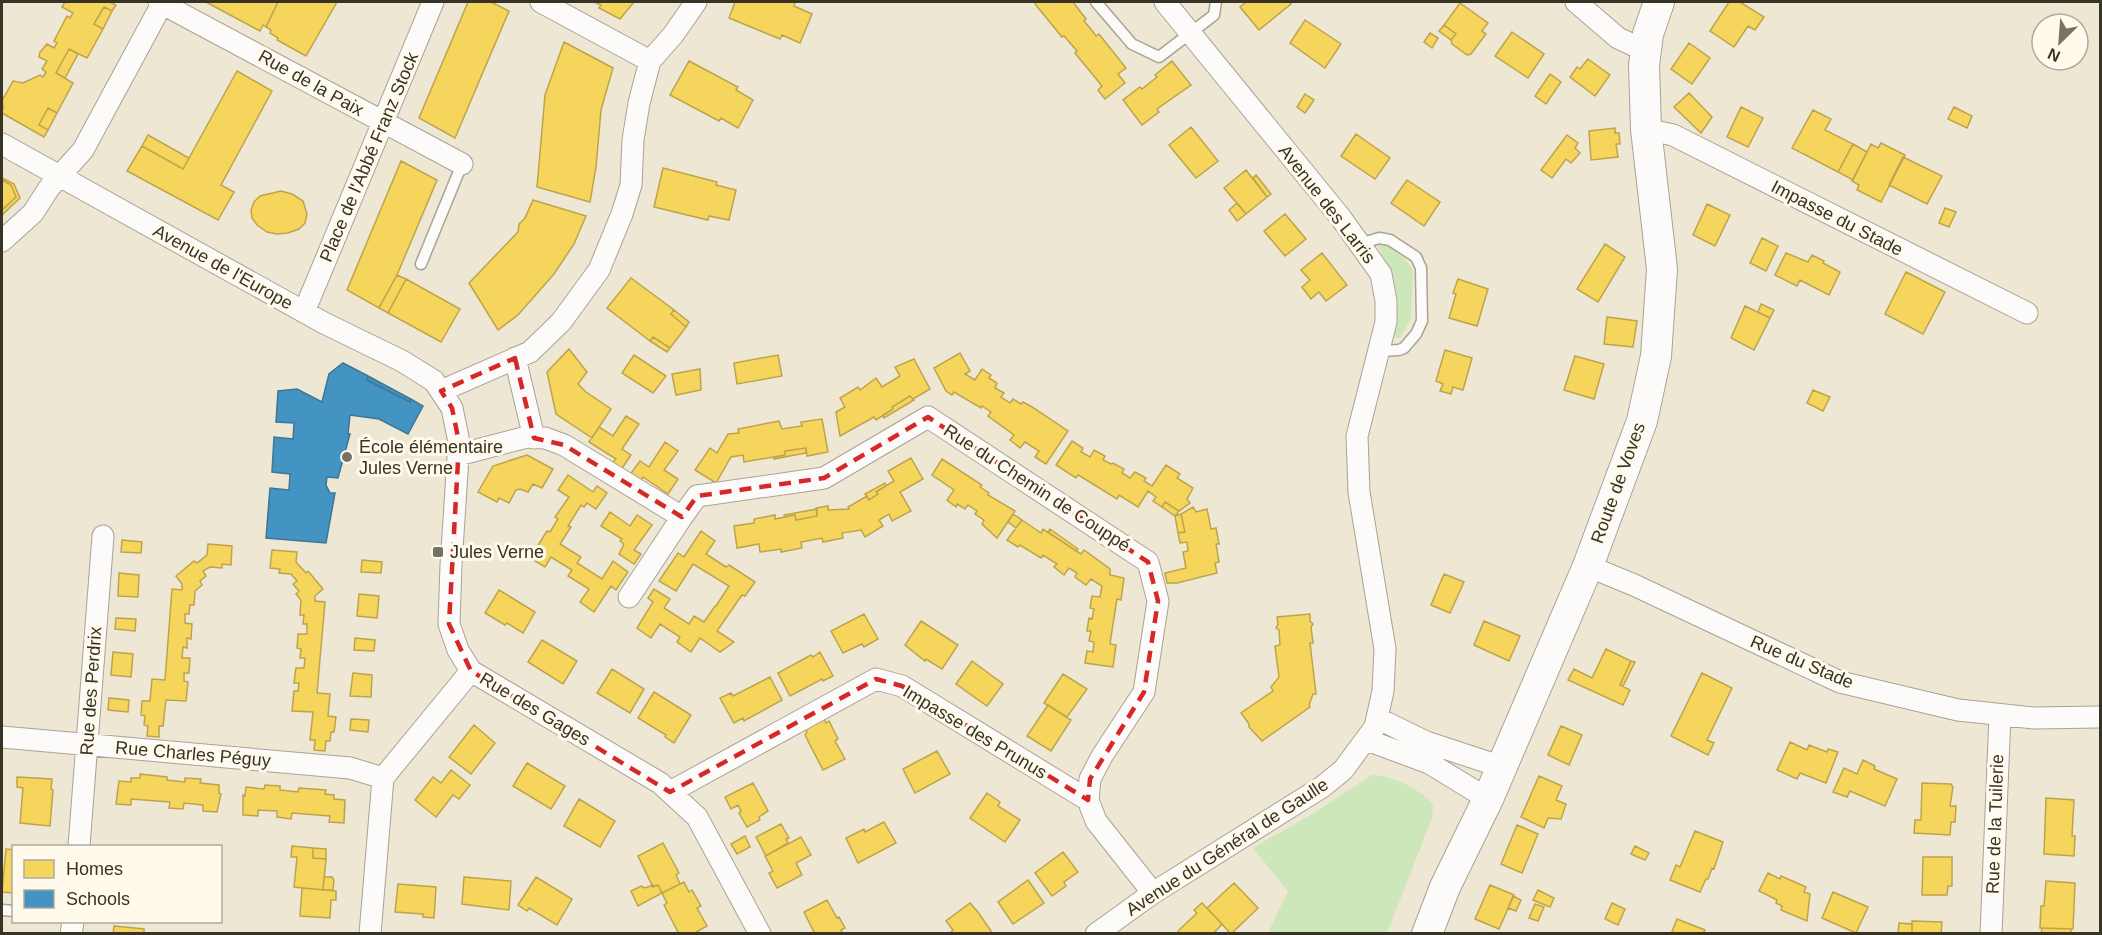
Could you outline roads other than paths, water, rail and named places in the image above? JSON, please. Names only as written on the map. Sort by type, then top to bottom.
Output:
[{"type":"street","name":"Rue de la Paix","points":[[161,2],[462,165]]},
{"type":"street","points":[[2,241],[33,213],[49,188],[83,150],[161,2]]},
{"type":"street","name":"Place de l'Abbé Franz Stock","points":[[304,312],[434,2]]},
{"type":"street","points":[[541,2],[650,62]]},
{"type":"street","points":[[441,391],[530,352],[561,322],[599,270],[631,185],[633,140],[639,103],[650,62],[673,35],[696,2]]},
{"type":"street","name":"Avenue des Larris","points":[[1165,2],[1341,218],[1380,274],[1386,302],[1386,322],[1357,436],[1359,492],[1385,649],[1383,691],[1373,728]]},
{"type":"street","points":[[1575,2],[1618,38],[1646,51]]},
{"type":"street","name":"Route de Voves","points":[[1427,933],[1445,887],[1488,799],[1588,566],[1642,421],[1656,356],[1662,269],[1646,129],[1644,65],[1648,34],[1659,2]]},
{"type":"street","name":"Impasse du Stade","points":[[1646,129],[1673,135],[2027,313]]},
{"type":"street","name":"Avenue de l'Europe","points":[[2,144],[304,312],[422,372],[434,381],[441,391]]},
{"type":"street","points":[[515,358],[534,438]]},
{"type":"street","name":"Rue des Gages","points":[[441,391],[452,408],[459,442],[449,624],[458,650],[471,671],[660,783],[697,817],[760,933]]},
{"type":"street","name":"Rue du Chemin de Couppé","points":[[682,517],[697,496],[824,478],[928,417],[1148,562],[1158,601],[1144,693],[1090,779],[1088,800]]},
{"type":"street","points":[[458,455],[527,437],[545,438],[564,445],[682,517],[629,597]]},
{"type":"street","name":"Rue des Perdrix","points":[[79,845],[103,536]]},
{"type":"street","name":"Rue du Stade","points":[[1588,566],[1634,585],[1840,682],[1958,710],[2034,718],[2100,717]]},
{"type":"street","points":[[369,933],[383,778],[471,671]]},
{"type":"street","name":"Impasse des Prunus","points":[[670,792],[876,679],[902,686],[1088,800]]},
{"type":"street","name":"Rue de la Tuilerie","points":[[1991,933],[2000,715]]},
{"type":"street","points":[[1373,728],[1502,766]]},
{"type":"street","points":[[1373,728],[1488,799]]},
{"type":"street","name":"Avenue du Général de Gaulle","points":[[1096,933],[1152,893],[1322,787],[1343,770],[1373,728]]},
{"type":"street","name":"Rue Charles Péguy","points":[[2,737],[350,768],[383,778]]},
{"type":"street","points":[[1088,800],[1096,821],[1152,893]]},
{"type":"lane","points":[[1096,2],[1132,44],[1160,57],[1214,15],[1216,2]]},
{"type":"lane","points":[[421,264],[462,165]]},
{"type":"lane","points":[[1360,244],[1379,238],[1390,240],[1416,257],[1421,268],[1422,321],[1416,334],[1404,348],[1378,351]]},
{"type":"place","name":"École élémentaire Jules Verne","points":[[347,457]]},
{"type":"place","name":"Jules Verne","points":[[438,552]]}]
